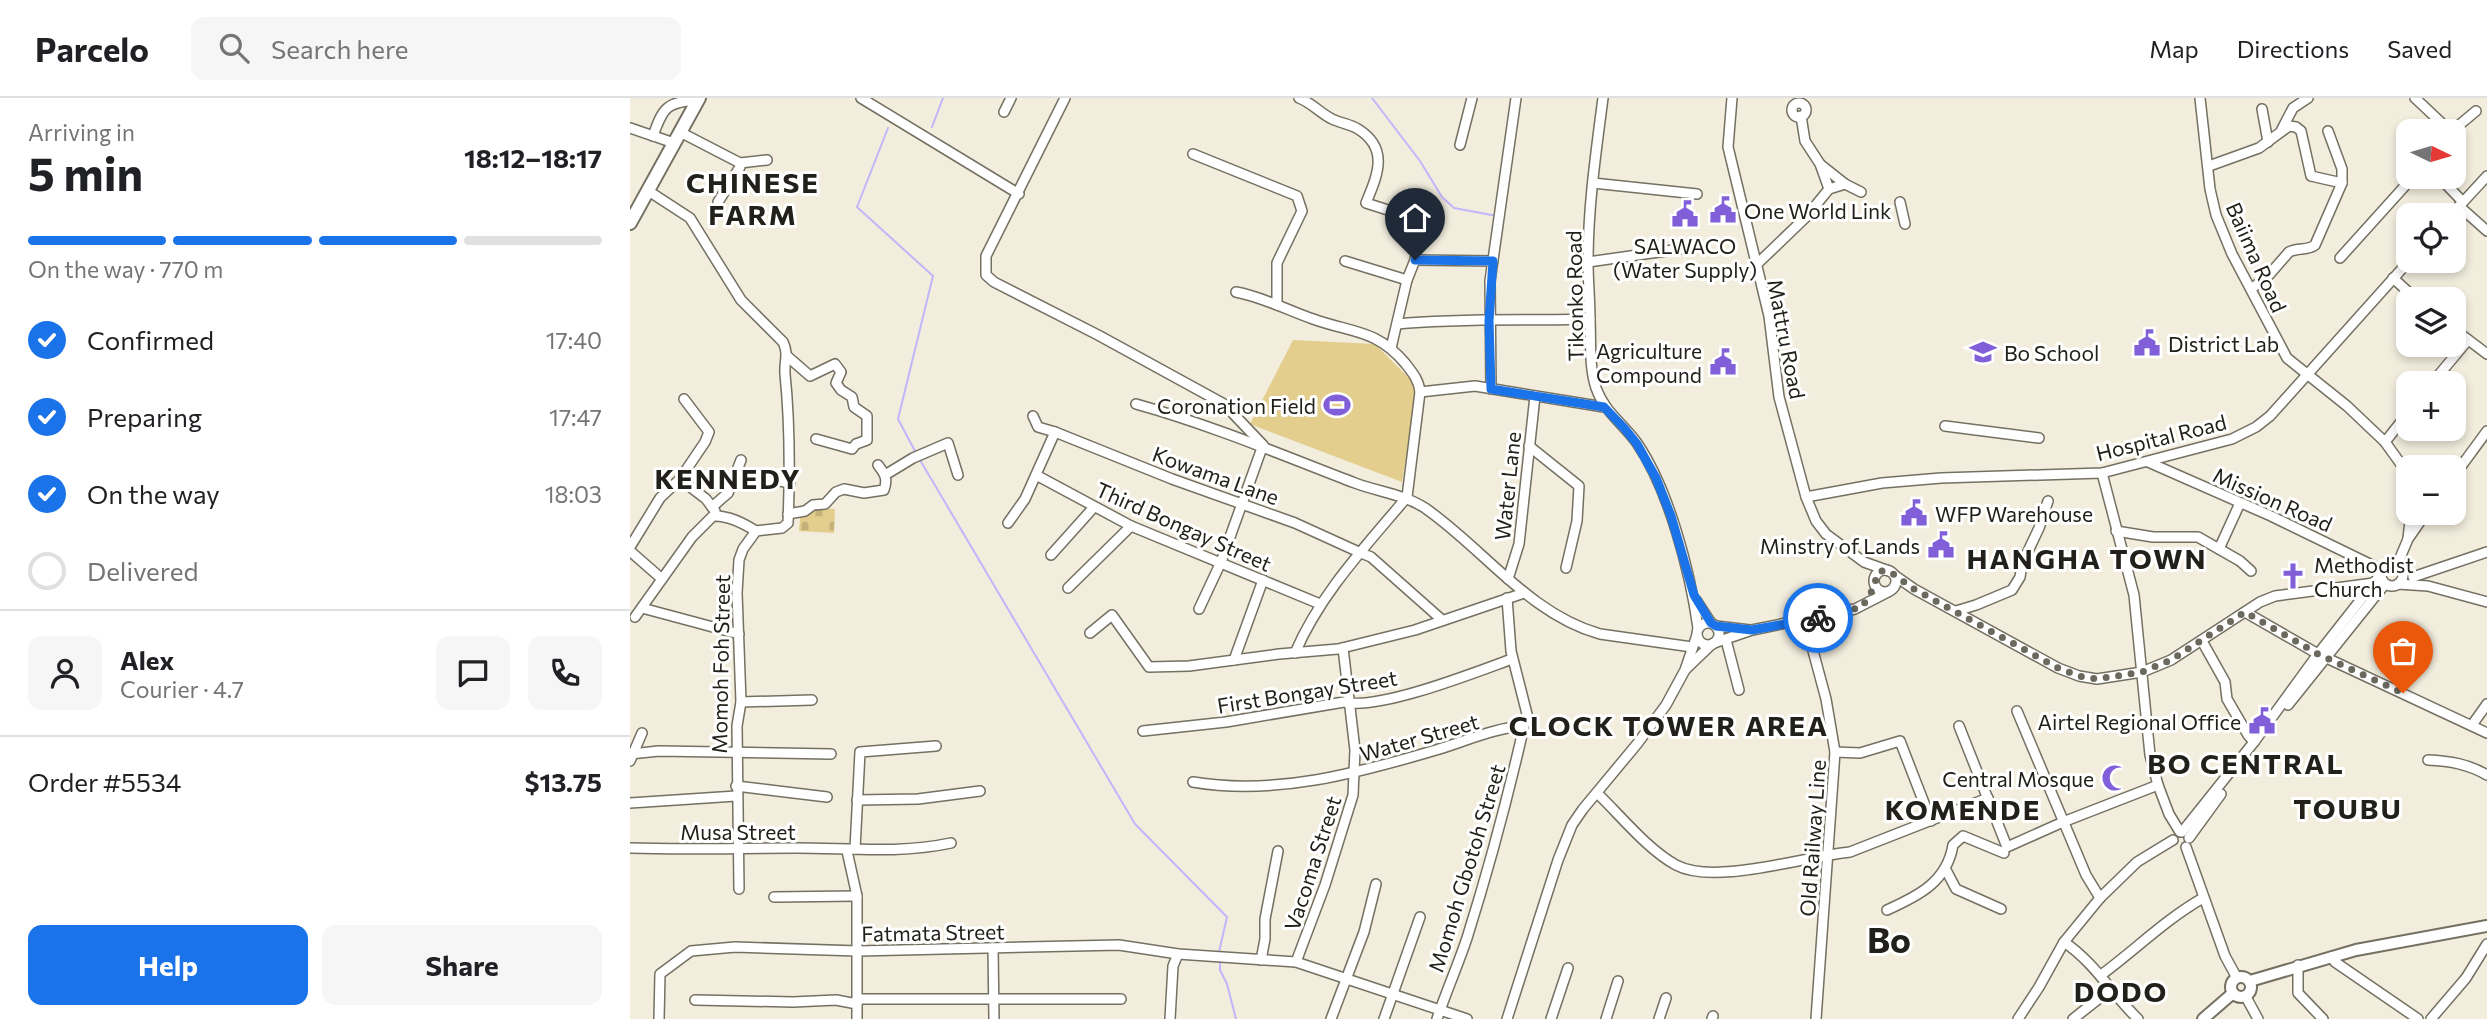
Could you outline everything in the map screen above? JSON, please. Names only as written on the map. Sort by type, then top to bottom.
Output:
[{"type":"highway","points":[[630,223],[699,99]]},
{"type":"main road","points":[[2250,981],[2298,965],[2391,942],[2487,926]]},
{"type":"main road","points":[[2244,977],[2250,981],[2251,990],[2246,997],[2233,993],[2231,985],[2237,978],[2244,977]]},
{"type":"main road","points":[[2203,1019],[2233,993]]},
{"type":"street","points":[[861,98],[1018,194]]},
{"type":"street","points":[[1004,112],[1011,98]]},
{"type":"street","points":[[1065,98],[986,256],[986,275],[994,282],[1088,329],[1224,404],[1263,446]]},
{"type":"street","points":[[1299,98],[1310,102],[1319,112],[1368,136],[1378,154],[1378,172],[1366,203],[1416,219],[1421,225],[1415,260],[1407,280],[1391,348]]},
{"type":"street","points":[[1460,145],[1472,98]]},
{"type":"street","points":[[1491,389],[1493,261],[1516,98]]},
{"type":"street","name":"Tikonko Road","points":[[1603,98],[1593,183],[1588,262],[1595,386],[1604,407],[1637,444],[1656,478],[1671,516],[1694,595]]},
{"type":"street","name":"Mattru Road","points":[[1732,98],[1728,147],[1769,316],[1779,397],[1806,497],[1820,528],[1864,562],[1891,573],[1914,589],[2058,668],[2097,679],[2142,672],[2171,660],[2260,602],[2275,596],[2320,589],[2398,584],[2428,586]]},
{"type":"street","name":"Baiima Road","points":[[2200,98],[2210,189],[2216,215],[2232,254],[2287,358],[2385,442],[2396,457]]},
{"type":"street","points":[[2281,131],[2293,108],[2308,98]]},
{"type":"street","points":[[2415,98],[2438,119]]},
{"type":"street","points":[[653,136],[661,113],[679,101],[699,99]]},
{"type":"street","points":[[2262,109],[2268,142]]},
{"type":"street","points":[[2466,119],[2476,111]]},
{"type":"street","points":[[1801,116],[1805,141],[1820,164],[1829,190]]},
{"type":"street","points":[[2209,166],[2268,142],[2281,131],[2295,127],[2301,131],[2311,176],[2342,183]]},
{"type":"street","points":[[630,128],[653,136],[677,138],[740,163],[767,160]]},
{"type":"street","points":[[2251,289],[2294,249],[2312,248],[2315,245],[2342,183],[2342,169],[2328,131]]},
{"type":"street","points":[[1193,154],[1297,197],[1302,211],[1278,263],[1277,305]]},
{"type":"street","points":[[718,202],[740,163]]},
{"type":"street","points":[[1820,164],[1845,184],[1861,192]]},
{"type":"street","points":[[2462,203],[2487,176]]},
{"type":"street","points":[[1593,183],[1697,194]]},
{"type":"street","points":[[1755,266],[1806,217],[1829,190],[1845,184]]},
{"type":"street","points":[[2340,258],[2402,189]]},
{"type":"street","points":[[2449,189],[2460,203]]},
{"type":"street","points":[[647,190],[690,218],[741,300],[783,342],[787,356],[785,372],[788,392],[790,484],[786,526],[756,531],[715,511],[706,499],[680,479]]},
{"type":"street","points":[[1900,201],[1905,224]]},
{"type":"street","points":[[2466,209],[2487,231]]},
{"type":"street","points":[[1588,262],[1680,249]]},
{"type":"street","points":[[1415,260],[1493,261]]},
{"type":"street","points":[[1345,261],[1407,280]]},
{"type":"street","name":"Hospital Road","points":[[1806,497],[1882,482],[2102,472],[2232,439],[2256,427],[2270,416],[2398,273]]},
{"type":"street","points":[[2393,278],[2403,287]]},
{"type":"street","points":[[1236,292],[1252,295],[1315,320],[1377,338],[1391,348],[1415,377],[1420,392],[1407,498],[1320,604],[1295,653]]},
{"type":"street","points":[[1397,324],[1455,320],[1590,319]]},
{"type":"street","points":[[2442,371],[2468,340],[2486,350]]},
{"type":"street","points":[[787,356],[810,376],[835,364],[841,372],[836,383],[852,397],[855,407],[867,416],[867,440],[856,444],[852,449],[816,439]]},
{"type":"street","points":[[1420,392],[1475,386],[1604,407]]},
{"type":"street","name":"Water Lane","points":[[1510,588],[1520,544],[1535,396]]},
{"type":"street","points":[[662,579],[630,549],[660,498],[680,479],[709,432],[684,399]]},
{"type":"street","points":[[1136,404],[1176,415],[1263,446],[1358,485],[1407,498],[1471,544],[1510,588],[1524,593],[1587,630],[1692,647]]},
{"type":"street","name":"Kowama Lane","points":[[1033,416],[1038,427],[1172,479],[1241,502],[1361,552],[1371,557],[1441,619]]},
{"type":"street","points":[[1945,426],[2039,438]]},
{"type":"street","points":[[2385,442],[2396,428]]},
{"type":"street","points":[[2466,460],[2487,431]]},
{"type":"street","points":[[1008,523],[1025,499],[1055,432]]},
{"type":"street","points":[[885,475],[913,458],[948,443],[958,475]]},
{"type":"street","points":[[1199,609],[1221,562],[1263,446]]},
{"type":"street","points":[[1529,446],[1579,486],[1577,521],[1566,568]]},
{"type":"street","points":[[1527,461],[1548,459]]},
{"type":"street","points":[[635,617],[692,537],[713,516],[728,493],[741,460]]},
{"type":"street","name":"Mission Road","points":[[2148,462],[2271,516],[2381,572]]},
{"type":"street","points":[[788,514],[806,511],[813,505],[825,504],[836,492],[844,489],[864,493],[884,490],[887,482],[878,465]]},
{"type":"street","points":[[2102,472],[2134,595],[2150,753],[2158,785],[2169,814],[2184,837],[2203,898],[2225,956],[2237,978]]},
{"type":"street","name":"Third Bongay Street","points":[[1036,475],[1131,526],[1320,604]]},
{"type":"street","points":[[759,477],[790,484]]},
{"type":"street","points":[[1956,611],[1976,606],[2012,590],[2020,577],[2022,564],[2048,501]]},
{"type":"street","points":[[2219,549],[2240,503]]},
{"type":"street","points":[[1051,555],[1094,507]]},
{"type":"street","points":[[2398,584],[2403,578],[2400,568],[2410,525]]},
{"type":"street","points":[[2408,539],[2418,525]]},
{"type":"street","points":[[1069,588],[1131,526]]},
{"type":"street","name":"Momoh Foh Street","points":[[739,889],[736,791],[737,726],[741,702],[739,560],[743,549],[756,531]]},
{"type":"street","points":[[2116,531],[2153,537],[2198,537],[2240,561],[2251,571]]},
{"type":"street","points":[[2413,577],[2487,552]]},
{"type":"street","name":"Mattru Road","points":[[1864,562],[1875,584]]},
{"type":"street","points":[[2184,837],[2254,742],[2377,587],[2381,572],[2387,565],[2400,568],[2428,586],[2487,602]]},
{"type":"street","points":[[1694,595],[1697,632],[1703,644],[1726,640],[1752,630],[1862,607],[1890,590],[1896,582],[1891,573],[1878,573],[1862,607]]},
{"type":"street","points":[[1234,660],[1263,580]]},
{"type":"street","points":[[1875,584],[1880,591],[1914,589]]},
{"type":"street","points":[[1510,588],[1512,659],[1527,714],[1524,726]]},
{"type":"street","points":[[1090,633],[1109,616],[1115,617],[1149,667],[1189,666],[1343,648],[1415,630],[1510,588],[1524,593]]},
{"type":"street","points":[[1685,670],[1719,635],[1694,595]]},
{"type":"street","points":[[642,608],[739,634]]},
{"type":"street","points":[[2245,612],[2322,655],[2487,733]]},
{"type":"street","name":"Old Railway Line","points":[[1805,621],[1826,699],[1835,752],[1816,1019]]},
{"type":"street","points":[[1507,1019],[1572,825],[1666,705],[1685,670],[1697,632],[1705,623],[1752,630]]},
{"type":"street","points":[[1726,640],[1739,690]]},
{"type":"street","points":[[2202,641],[2225,682],[2227,699],[2254,742]]},
{"type":"street","name":"Vacoma Street","points":[[1296,962],[1325,885],[1353,795],[1355,750],[1343,648]]},
{"type":"street","points":[[2184,837],[2322,655]]},
{"type":"street","name":"First Bongay Street","points":[[1143,731],[1226,722],[1344,702],[1357,705],[1433,687],[1512,659]]},
{"type":"street","points":[[741,702],[811,700]]},
{"type":"street","points":[[2472,725],[2487,704]]},
{"type":"street","points":[[2017,711],[2086,875],[2100,898]]},
{"type":"street","name":"Water Street","points":[[1193,782],[1221,787],[1320,780],[1355,774],[1524,726]]},
{"type":"street","name":"Momoh Gbotoh Street","points":[[1439,1015],[1466,941],[1505,809],[1524,726]]},
{"type":"street","points":[[1959,726],[2006,850]]},
{"type":"street","points":[[631,756],[642,733]]},
{"type":"street","points":[[1835,752],[1860,753],[1899,741],[1931,821]]},
{"type":"street","points":[[857,1019],[857,896],[851,850],[860,752],[936,746]]},
{"type":"street","points":[[631,756],[659,751],[831,754]]},
{"type":"street","points":[[2428,760],[2473,767],[2487,775]]},
{"type":"street","points":[[1887,910],[1914,898],[1936,883],[1951,857],[1953,845],[1963,836],[2006,850],[2063,822],[2158,785]]},
{"type":"street","points":[[630,803],[736,791],[827,797]]},
{"type":"street","points":[[857,800],[918,799],[980,791]]},
{"type":"street","points":[[1597,793],[1662,857],[1695,873],[1715,873],[1850,852],[1988,798]]},
{"type":"street","points":[[2018,1019],[2039,988],[2064,942],[2100,898],[2137,862],[2173,841],[2176,834],[2184,837]]},
{"type":"street","name":"Musa Street","points":[[630,848],[918,850],[951,843]]},
{"type":"street","points":[[1261,960],[1265,919],[1278,851]]},
{"type":"street","points":[[1945,868],[1956,888],[2001,909]]},
{"type":"street","points":[[1331,1019],[1363,932],[1376,884]]},
{"type":"street","points":[[774,897],[857,896]]},
{"type":"street","points":[[2101,975],[2129,955],[2160,927],[2203,898]]},
{"type":"street","points":[[1384,1019],[1420,917]]},
{"type":"street","points":[[2064,942],[2080,952],[2138,1019]]},
{"type":"street","points":[[2431,1019],[2466,978],[2487,944]]},
{"type":"street","name":"Fatmata Street","points":[[659,1019],[660,974],[691,951],[734,947],[858,951],[1119,945],[1178,954],[1296,962],[1393,994],[1439,1015],[1467,1019]]},
{"type":"street","points":[[993,948],[994,1019]]},
{"type":"street","points":[[1170,1019],[1172,966],[1178,954]]},
{"type":"street","points":[[2331,957],[2418,1019]]},
{"type":"street","points":[[2298,965],[2298,993],[2323,1019]]},
{"type":"street","points":[[1551,1019],[1568,968]]},
{"type":"street","points":[[1606,1019],[1618,981]]},
{"type":"street","points":[[2073,1019],[2111,989]]},
{"type":"street","points":[[2246,997],[2258,1019]]},
{"type":"street","points":[[1659,1019],[1666,998]]},
{"type":"street","points":[[695,1000],[857,1002],[1121,999]]},
{"type":"green space","name":"Coronation Field","points":[[1293,340],[1375,344],[1417,386],[1402,482],[1250,424]]},
{"type":"green space","points":[[801,507],[835,509],[834,533],[799,531]]},
{"type":"waterway","points":[[932,127],[943,98]]},
{"type":"waterway","points":[[1372,98],[1420,161],[1442,197],[1454,208],[1497,216]]},
{"type":"waterway","points":[[888,128],[857,207],[933,276],[898,419],[916,453]]},
{"type":"waterway","points":[[920,460],[1135,824],[1227,917],[1219,952]]},
{"type":"waterway","points":[[1220,961],[1220,970],[1227,984],[1236,1019]]},
{"type":"way so far","points":[[1818,618],[1862,607],[1875,586],[1874,579],[1878,573],[1885,570],[1914,589],[2058,668],[2097,679],[2142,672],[2171,660],[2245,612],[2318,654],[2403,693]]},
{"type":"place","name":"One World Link","points":[[1723,210]]},
{"type":"place","name":"SALWACO (Water Supply)","points":[[1685,214]]},
{"type":"place","name":"District Lab","points":[[2147,343]]},
{"type":"place","name":"Bo School","points":[[1983,352]]},
{"type":"place","name":"Agriculture Compound","points":[[1723,362]]},
{"type":"place","name":"Coronation Field","points":[[1337,405]]},
{"type":"place","name":"WFP Warehouse","points":[[1914,513]]},
{"type":"place","name":"Minstry of Lands","points":[[1941,545]]},
{"type":"place","name":"Methodist Church","points":[[2293,576]]},
{"type":"place","name":"Airtel Regional Office","points":[[2262,721]]},
{"type":"place","name":"Central Mosque","points":[[2115,778]]},
{"type":"district","name":"CHINESE FARM","points":[[753,198]]},
{"type":"district","name":"KENNEDY","points":[[728,478]]},
{"type":"district","name":"HANGHA TOWN","points":[[2087,558]]},
{"type":"district","name":"CLOCK TOWER AREA","points":[[1669,725]]},
{"type":"district","name":"BO CENTRAL","points":[[2246,763]]},
{"type":"district","name":"TOUBU","points":[[2348,808]]},
{"type":"district","name":"KOMENDE","points":[[1963,809]]},
{"type":"district","name":"Bo","points":[[1889,938]]},
{"type":"district","name":"DODO","points":[[2121,991]]},
{"type":"route","points":[[1415,260],[1493,261],[1489,321],[1491,389],[1604,407],[1625,429],[1637,444],[1656,478],[1671,516],[1694,595],[1711,623],[1716,626],[1752,630],[1818,618]]}]
